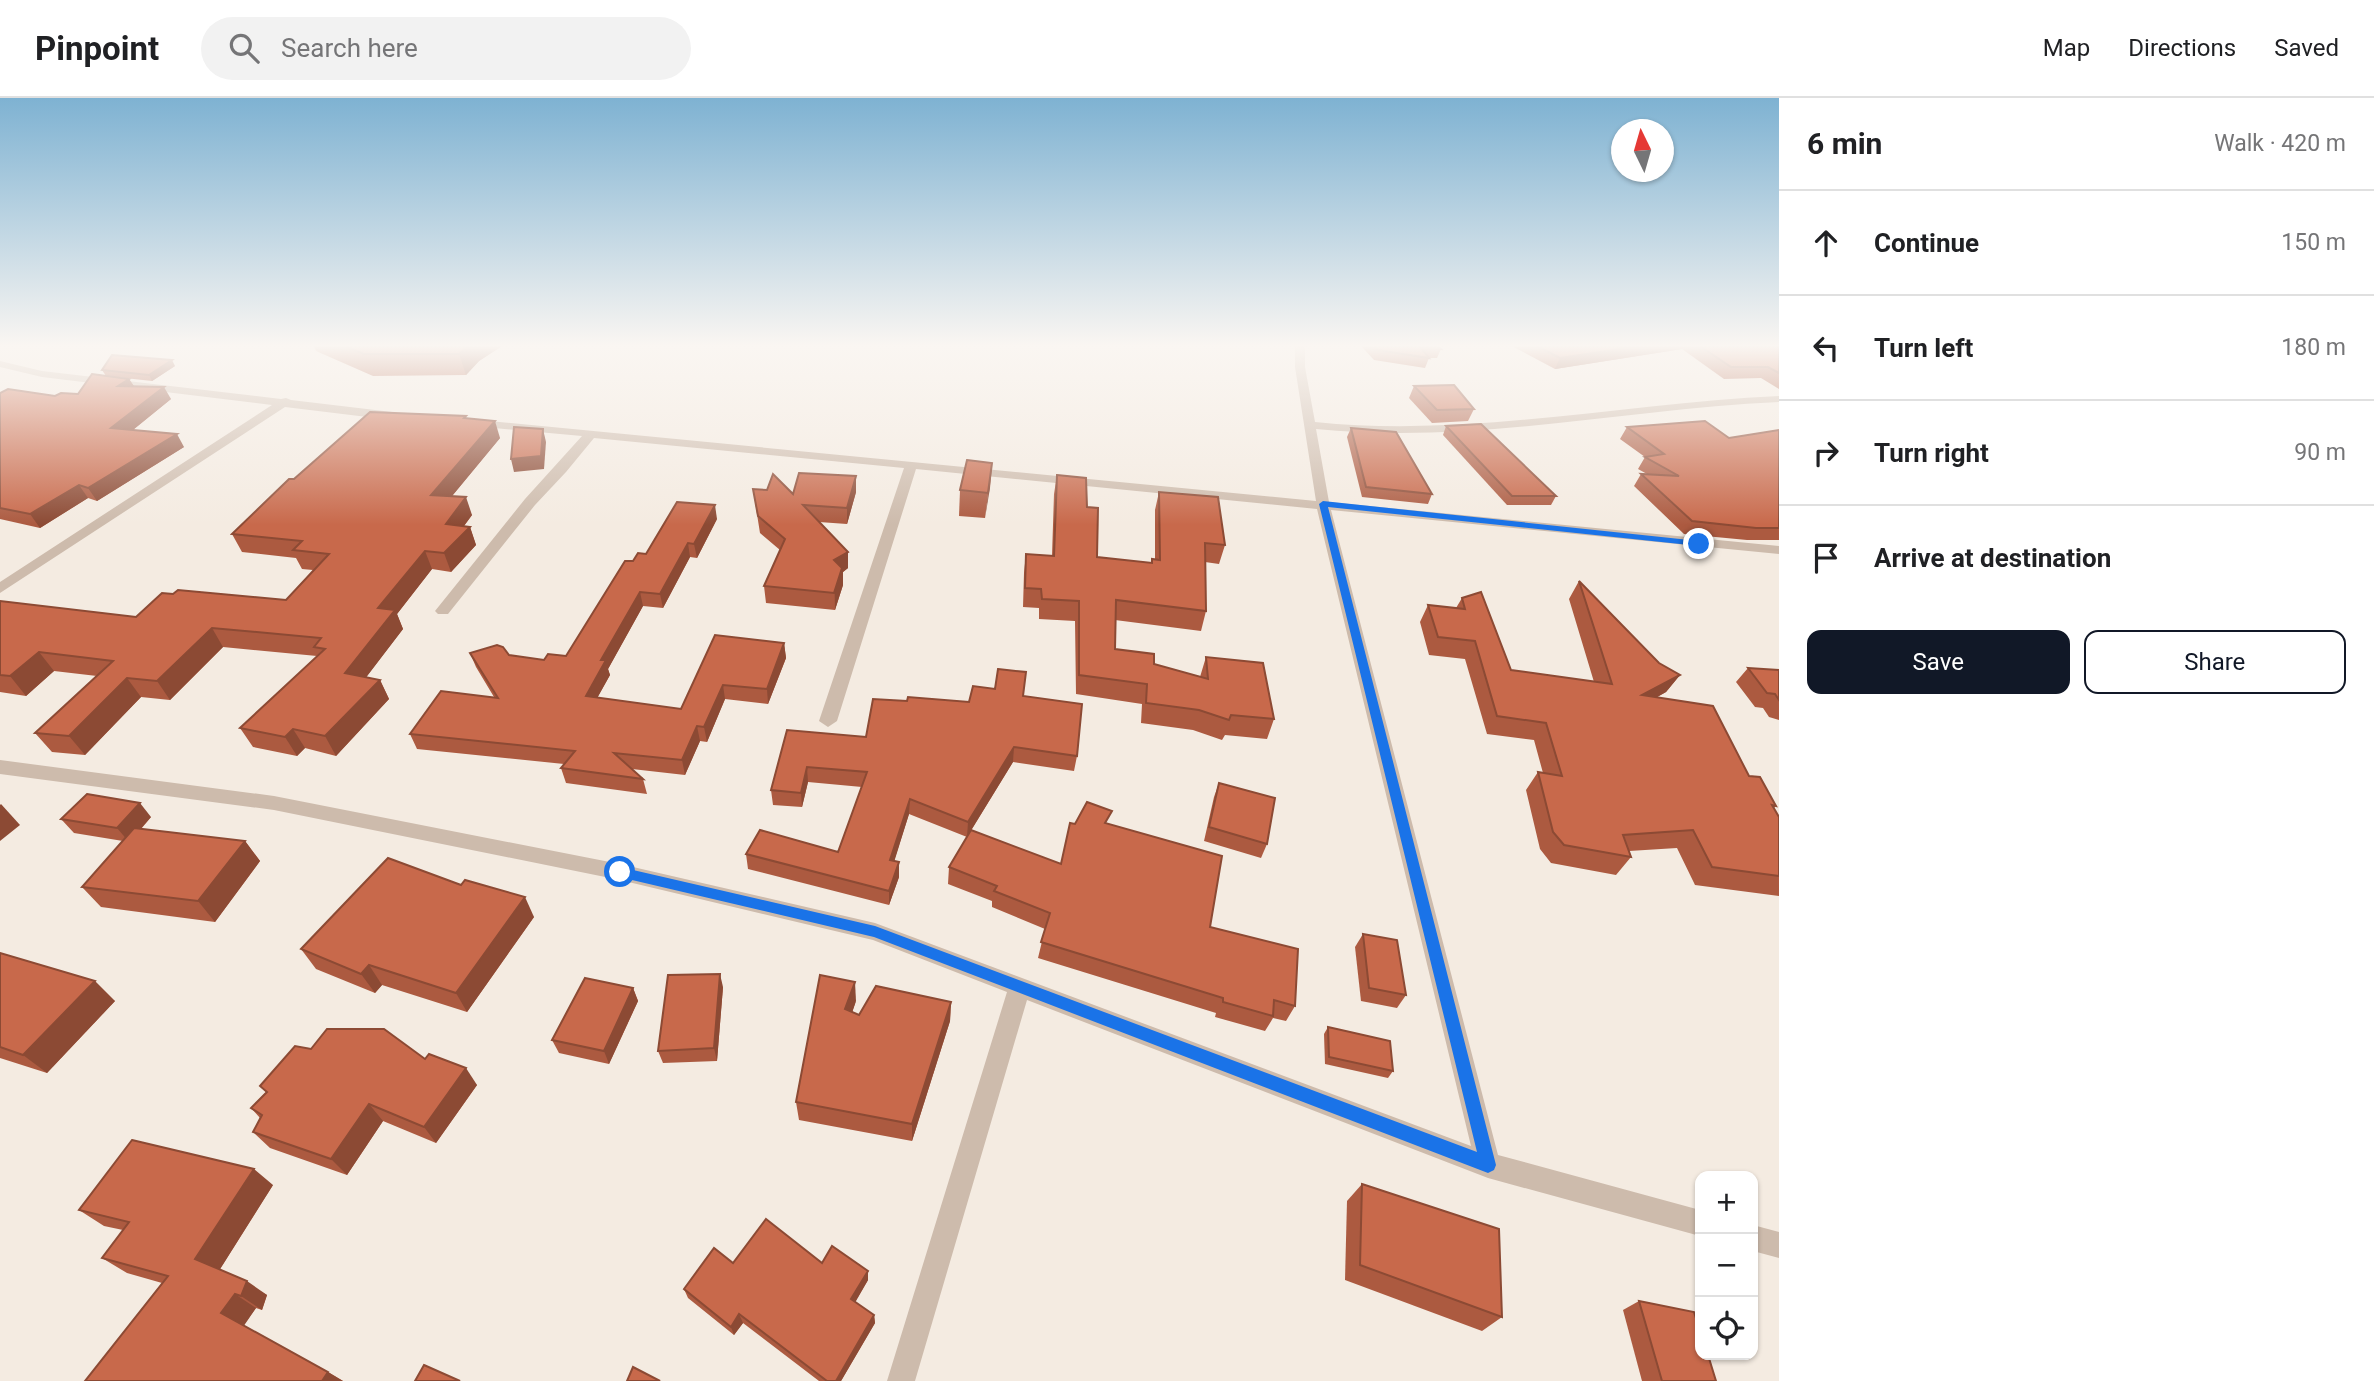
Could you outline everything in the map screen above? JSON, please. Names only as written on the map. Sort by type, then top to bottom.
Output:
[{"type":"street","points":[[0,589],[279,406]]},
{"type":"street","points":[[323,406],[409,417]]},
{"type":"street","points":[[1307,406],[1323,504],[1488,1165]]},
{"type":"street","points":[[1310,425],[1376,431],[1451,428],[1677,406]]},
{"type":"street","points":[[463,422],[1779,550]]},
{"type":"street","points":[[443,611],[530,502],[562,469],[590,434]]},
{"type":"street","points":[[828,720],[911,466]]},
{"type":"street","points":[[0,766],[274,803],[620,872],[875,932],[1488,1165],[1695,1222]]},
{"type":"street","points":[[901,1381],[1020,985]]},
{"type":"street","points":[[1758,1239],[1779,1245]]},
{"type":"building","points":[[0,406],[140,406],[111,428],[177,434],[88,488],[79,485],[30,514],[0,508]]},
{"type":"building","points":[[1433,406],[1471,406],[1474,409],[1437,410]]},
{"type":"building","points":[[370,412],[466,416],[464,418],[495,421],[431,495],[466,497],[446,524],[470,527],[444,553],[425,551],[378,608],[395,610],[345,673],[380,680],[325,736],[293,729],[285,737],[240,728],[325,649],[314,647],[321,638],[212,628],[157,681],[127,678],[69,736],[35,733],[113,661],[39,652],[10,676],[0,675],[0,601],[136,617],[162,593],[173,594],[178,590],[286,600],[329,554],[293,550],[302,541],[232,534],[289,479],[294,479]]},
{"type":"building","points":[[1705,421],[1729,438],[1779,430],[1779,528],[1692,521],[1641,474],[1679,476],[1645,457],[1664,454],[1627,427]]},
{"type":"building","points":[[1481,424],[1556,496],[1512,496],[1446,426]]},
{"type":"building","points":[[514,427],[543,429],[541,456],[511,459]]},
{"type":"building","points":[[1351,428],[1396,432],[1432,494],[1366,487]]},
{"type":"building","points":[[967,460],[992,463],[988,493],[960,490]]},
{"type":"building","points":[[799,473],[856,476],[847,508],[803,505],[848,552],[834,560],[842,568],[834,593],[764,586],[785,539],[758,516],[753,489],[767,490],[773,474],[793,494]]},
{"type":"building","points":[[1057,475],[1086,478],[1087,507],[1098,508],[1097,557],[1152,563],[1152,559],[1160,560],[1159,492],[1218,497],[1225,545],[1205,543],[1206,611],[1116,600],[1115,649],[1154,654],[1154,664],[1208,679],[1206,657],[1263,663],[1274,719],[1231,715],[1229,720],[1199,710],[1146,703],[1147,684],[1079,675],[1079,601],[1042,599],[1041,589],[1025,588],[1026,554],[1054,556]]},
{"type":"building","points":[[677,502],[715,505],[694,544],[688,543],[660,594],[640,592],[601,660],[606,660],[586,696],[681,709],[715,635],[784,643],[767,689],[723,685],[704,727],[697,726],[682,760],[614,753],[643,779],[561,768],[575,751],[410,734],[441,691],[498,698],[470,653],[497,645],[503,647],[509,655],[544,660],[548,654],[566,656],[625,561],[633,561],[638,553],[646,554]]},
{"type":"building","points":[[1579,581],[1659,663],[1680,675],[1642,695],[1713,706],[1749,776],[1760,777],[1776,806],[1772,805],[1779,817],[1779,876],[1712,867],[1693,830],[1623,835],[1631,857],[1564,845],[1553,832],[1538,772],[1562,776],[1546,723],[1497,716],[1475,641],[1438,637],[1428,605],[1465,609],[1462,598],[1481,592],[1511,670],[1612,684]]},
{"type":"building","points":[[1748,668],[1779,670],[1779,700],[1775,694],[1767,693]]},
{"type":"building","points":[[998,669],[1026,672],[1023,696],[1082,704],[1077,756],[1014,747],[968,822],[910,799],[890,860],[899,862],[889,891],[746,854],[760,830],[838,852],[867,772],[807,767],[801,793],[771,790],[787,730],[866,737],[873,699],[907,701],[908,697],[969,702],[973,686],[995,689]]},
{"type":"building","points":[[1219,783],[1275,798],[1267,844],[1209,827]]},
{"type":"building","points":[[87,794],[140,803],[117,828],[61,819]]},
{"type":"building","points":[[1087,802],[1112,811],[1105,823],[1222,856],[1210,927],[1298,949],[1295,1006],[1274,1000],[1273,1016],[1041,942],[1050,913],[994,891],[997,886],[949,867],[971,830],[1061,864],[1070,823],[1075,824]]},
{"type":"building","points":[[134,828],[245,841],[198,901],[82,887]]},
{"type":"building","points":[[388,858],[461,885],[465,880],[525,897],[456,993],[369,965],[361,974],[301,949]]},
{"type":"building","points":[[1363,934],[1397,940],[1406,995],[1369,988]]},
{"type":"building","points":[[0,953],[95,981],[23,1055],[0,1047]]},
{"type":"building","points":[[720,974],[714,1048],[658,1051],[668,975]]},
{"type":"building","points":[[820,975],[855,982],[845,1009],[859,1015],[876,986],[951,1002],[912,1124],[796,1102]]},
{"type":"building","points":[[585,978],[633,988],[604,1051],[552,1040]]},
{"type":"building","points":[[1328,1027],[1390,1041],[1393,1071],[1329,1057]]},
{"type":"building","points":[[327,1029],[384,1029],[425,1059],[429,1054],[466,1068],[424,1127],[369,1104],[331,1159],[253,1132],[262,1115],[251,1108],[267,1092],[260,1086],[295,1046],[311,1049]]},
{"type":"building","points":[[132,1140],[254,1169],[195,1259],[247,1281],[241,1296],[235,1294],[221,1313],[328,1372],[322,1381],[85,1381],[168,1276],[102,1258],[129,1222],[79,1210]]},
{"type":"building","points":[[1362,1184],[1499,1229],[1502,1317],[1360,1265]]},
{"type":"building","points":[[766,1219],[822,1263],[832,1246],[868,1271],[851,1299],[874,1315],[836,1381],[827,1381],[739,1314],[731,1327],[684,1289],[714,1248],[733,1263]]},
{"type":"building","points":[[1639,1301],[1694,1312],[1695,1360],[1710,1360],[1716,1381],[1662,1381]]},
{"type":"building","points":[[424,1365],[460,1381],[415,1381]]},
{"type":"building","points":[[633,1367],[660,1381],[627,1381]]},
{"type":"route","points":[[620,872],[875,932],[1488,1165],[1323,504],[1699,544]]}]
